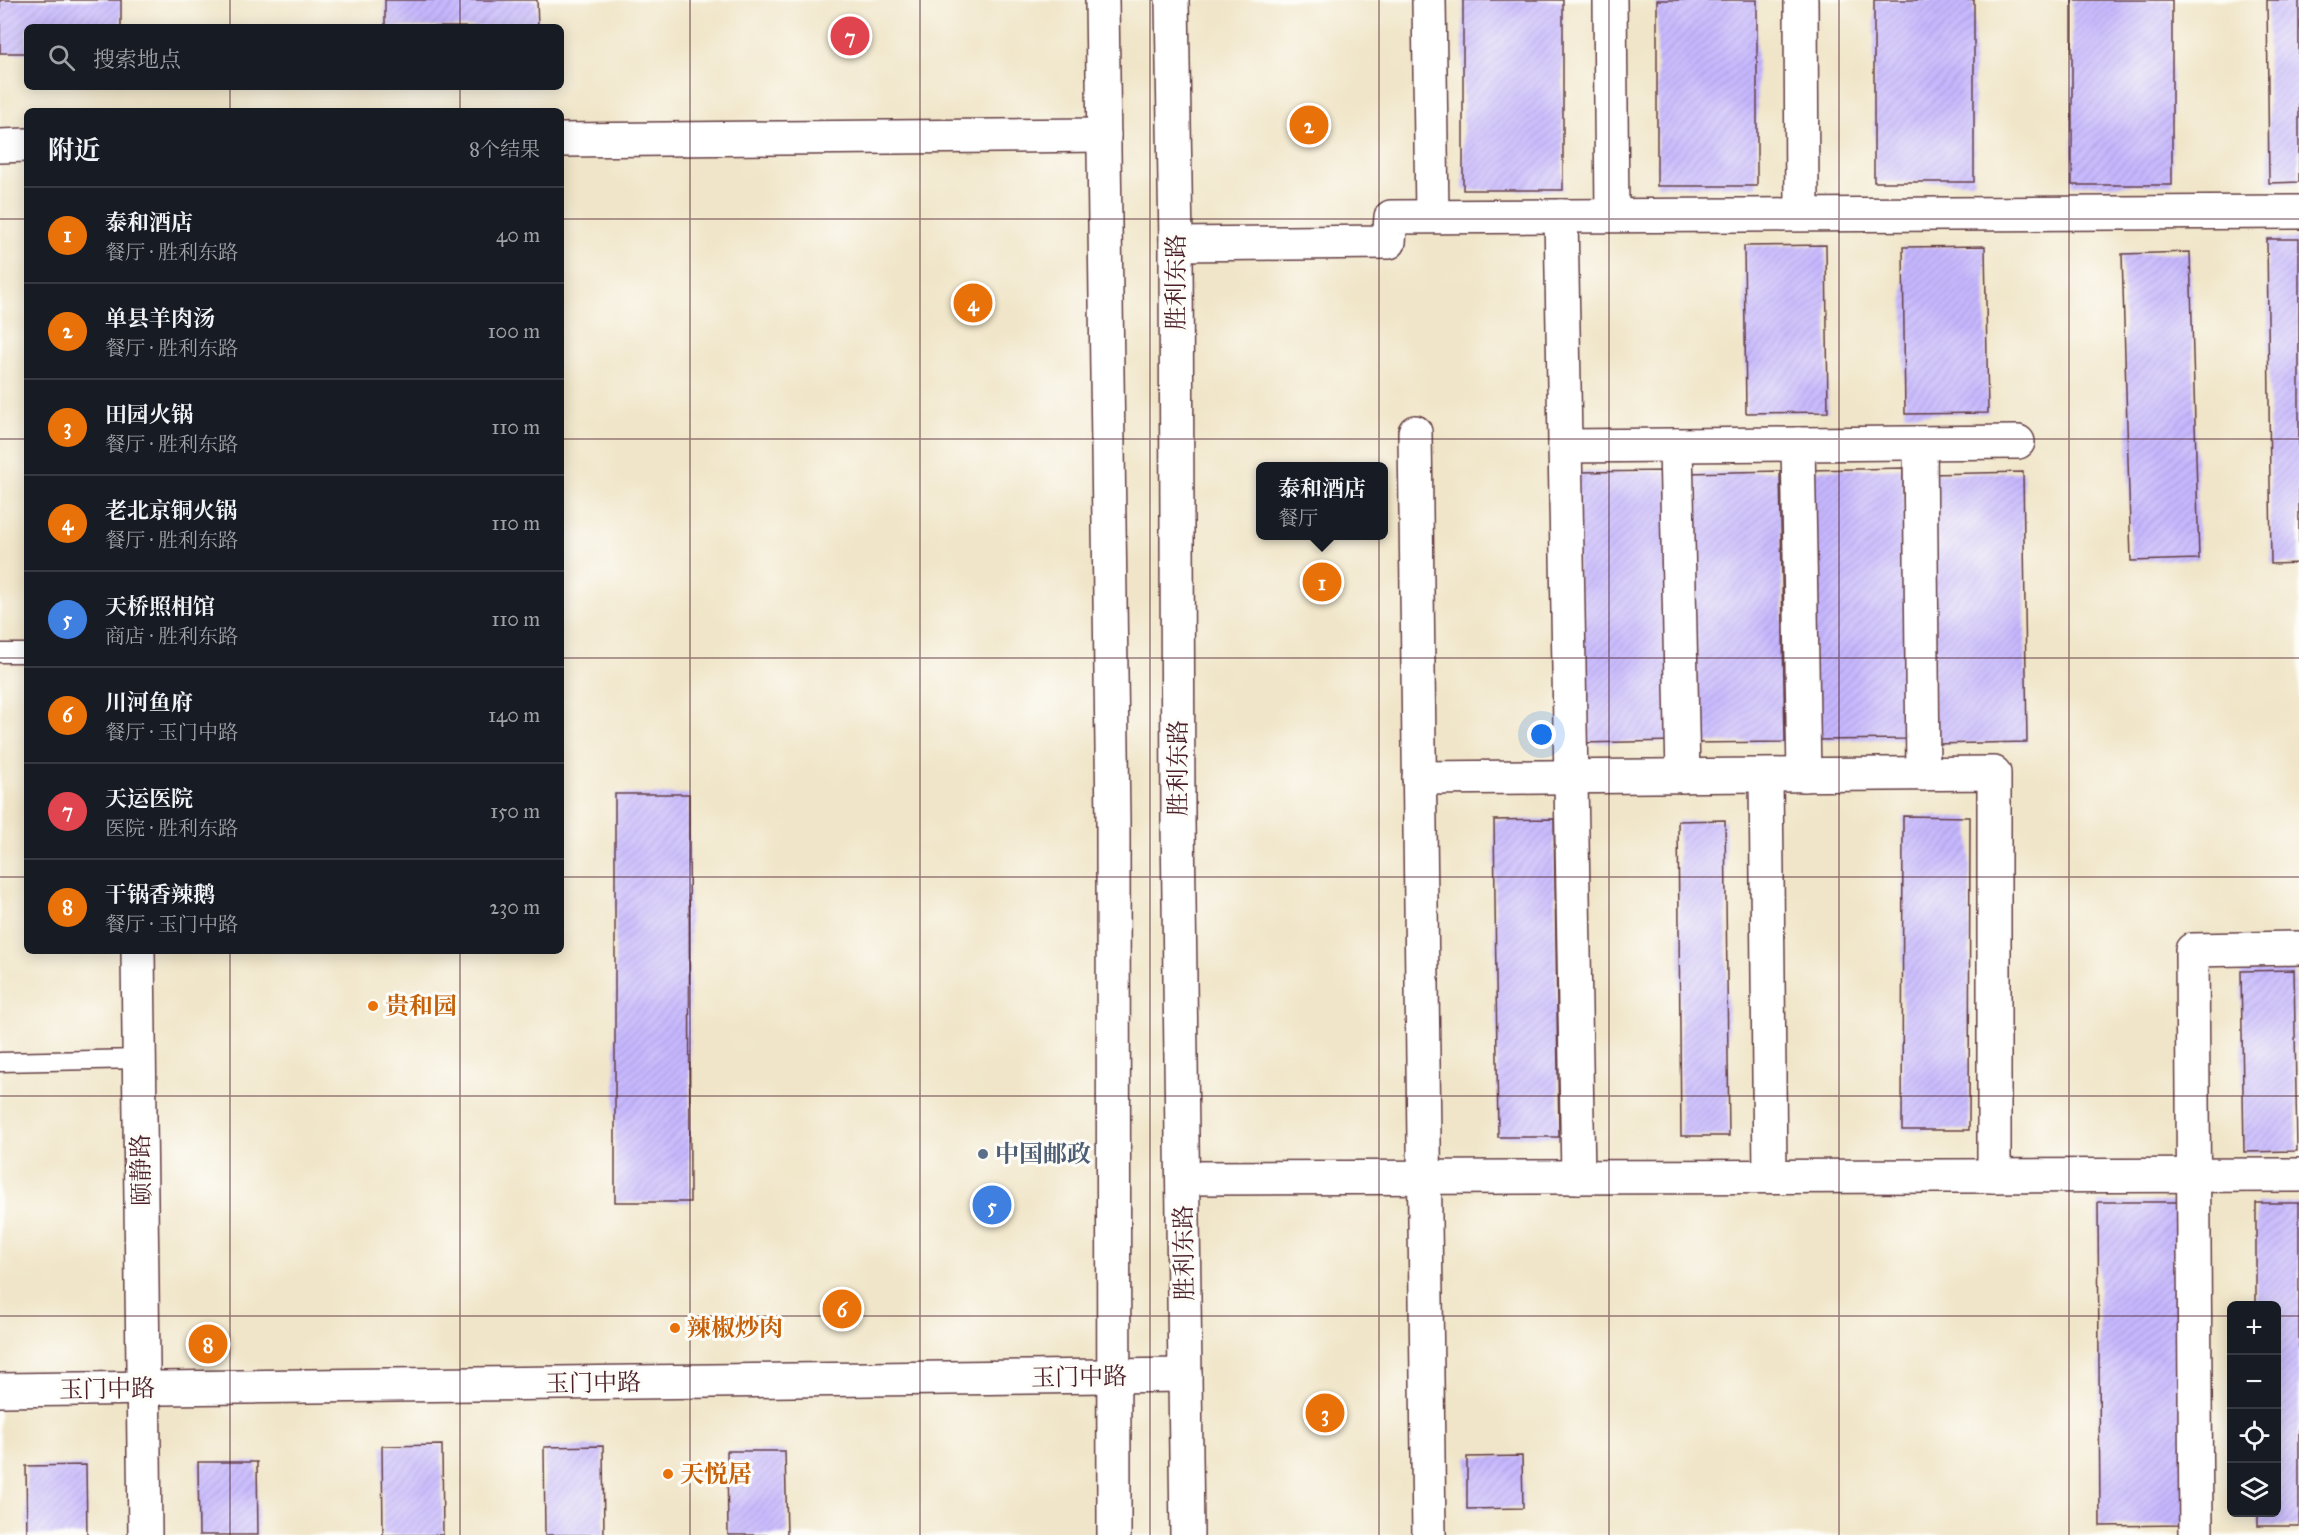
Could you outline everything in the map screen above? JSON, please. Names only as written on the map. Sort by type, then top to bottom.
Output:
[{"type":"street","points":[[1102,0],[1113,822],[1114,1535]]},
{"type":"street","name":"胜利东路","points":[[1172,0],[1176,244],[1178,821],[1187,1535]]},
{"type":"street","points":[[1429,0],[1432,216]]},
{"type":"street","points":[[1610,0],[1612,216]]},
{"type":"street","points":[[1801,0],[1802,214]]},
{"type":"street","points":[[564,140],[1104,135]]},
{"type":"street","points":[[0,146],[24,145]]},
{"type":"street","points":[[1176,244],[1389,242],[1391,217],[2299,212]]},
{"type":"street","points":[[1562,216],[1578,1177]]},
{"type":"street","points":[[1415,432],[1429,1535]]},
{"type":"street","points":[[1565,446],[2018,442]]},
{"type":"street","points":[[1920,443],[1923,774]]},
{"type":"street","points":[[1798,444],[1804,775]]},
{"type":"street","points":[[1676,445],[1683,776]]},
{"type":"street","points":[[1419,778],[1994,773],[1994,1176]]},
{"type":"street","points":[[1766,776],[1770,1176]]},
{"type":"street","points":[[2196,1535],[2192,950],[2299,948]]},
{"type":"street","name":"颐静路","points":[[138,954],[145,1535]]},
{"type":"street","points":[[1183,1178],[2299,1175]]},
{"type":"street","name":"玉门中路","points":[[0,1390],[1185,1375]]},
{"type":"lane","points":[[0,654],[24,653]]},
{"type":"lane","points":[[0,1062],[140,1059]]},
{"type":"building","points":[[0,0],[121,0],[121,24],[24,24],[24,53],[0,53]]},
{"type":"building","points":[[385,0],[537,0],[538,24],[385,24]]},
{"type":"building","points":[[1463,0],[1563,0],[1563,190],[1463,190]]},
{"type":"building","points":[[1657,0],[1757,0],[1757,186],[1657,186]]},
{"type":"building","points":[[1874,0],[1974,0],[1974,182],[1874,182]]},
{"type":"building","points":[[2072,0],[2172,0],[2172,185],[2072,185]]},
{"type":"building","points":[[2267,0],[2299,0],[2299,182],[2269,183]]},
{"type":"building","points":[[2267,239],[2299,239],[2299,563],[2271,564]]},
{"type":"building","points":[[1826,245],[1828,412],[1746,413],[1744,246]]},
{"type":"building","points":[[1985,246],[1988,413],[1905,414],[1903,247]]},
{"type":"building","points":[[2190,252],[2199,559],[2131,561],[2122,254]]},
{"type":"building","points":[[1903,468],[1909,739],[1815,740],[1810,470]]},
{"type":"building","points":[[1669,471],[1674,741],[1581,743],[1576,472]]},
{"type":"building","points":[[1780,471],[1785,742],[1691,743],[1686,473]]},
{"type":"building","points":[[2023,472],[2027,742],[1934,744],[1930,474]]},
{"type":"building","points":[[615,794],[689,794],[690,1202],[615,1202]]},
{"type":"building","points":[[1903,816],[1970,817],[1969,1130],[1902,1130]]},
{"type":"building","points":[[1554,819],[1559,1137],[1498,1137],[1494,820]]},
{"type":"building","points":[[1725,820],[1729,1136],[1681,1136],[1678,821]]},
{"type":"building","points":[[2294,970],[2297,1151],[2244,1152],[2241,971]]},
{"type":"building","points":[[2098,1202],[2183,1202],[2186,1525],[2100,1526]]},
{"type":"building","points":[[2256,1203],[2299,1203],[2299,1526],[2258,1526],[2258,1517],[2281,1517],[2281,1301],[2256,1301]]},
{"type":"building","points":[[442,1445],[443,1535],[383,1535],[382,1446]]},
{"type":"building","points":[[603,1446],[604,1535],[545,1535],[544,1447]]},
{"type":"building","points":[[727,1451],[785,1451],[787,1535],[728,1535]]},
{"type":"building","points":[[1522,1456],[1523,1508],[1467,1509],[1467,1457]]},
{"type":"building","points":[[198,1462],[257,1462],[258,1535],[199,1535]]},
{"type":"building","points":[[86,1465],[87,1535],[27,1535],[26,1466]]},
{"type":"place","name":"天运医院","points":[[850,36]]},
{"type":"place","name":"单县羊肉汤","points":[[1309,125]]},
{"type":"place","name":"老北京铜火锅","points":[[973,303]]},
{"type":"place","name":"泰和酒店","points":[[1322,582]]},
{"type":"place","name":"贵和园","points":[[373,1006]]},
{"type":"place","name":"中国邮政","points":[[983,1154]]},
{"type":"place","name":"天桥照相馆","points":[[992,1205]]},
{"type":"place","name":"川河鱼府","points":[[842,1309]]},
{"type":"place","name":"辣椒炒肉","points":[[675,1328]]},
{"type":"place","name":"干锅香辣鹅","points":[[208,1344]]},
{"type":"place","name":"田园火锅","points":[[1325,1413]]},
{"type":"place","name":"天悦居","points":[[668,1474]]}]
